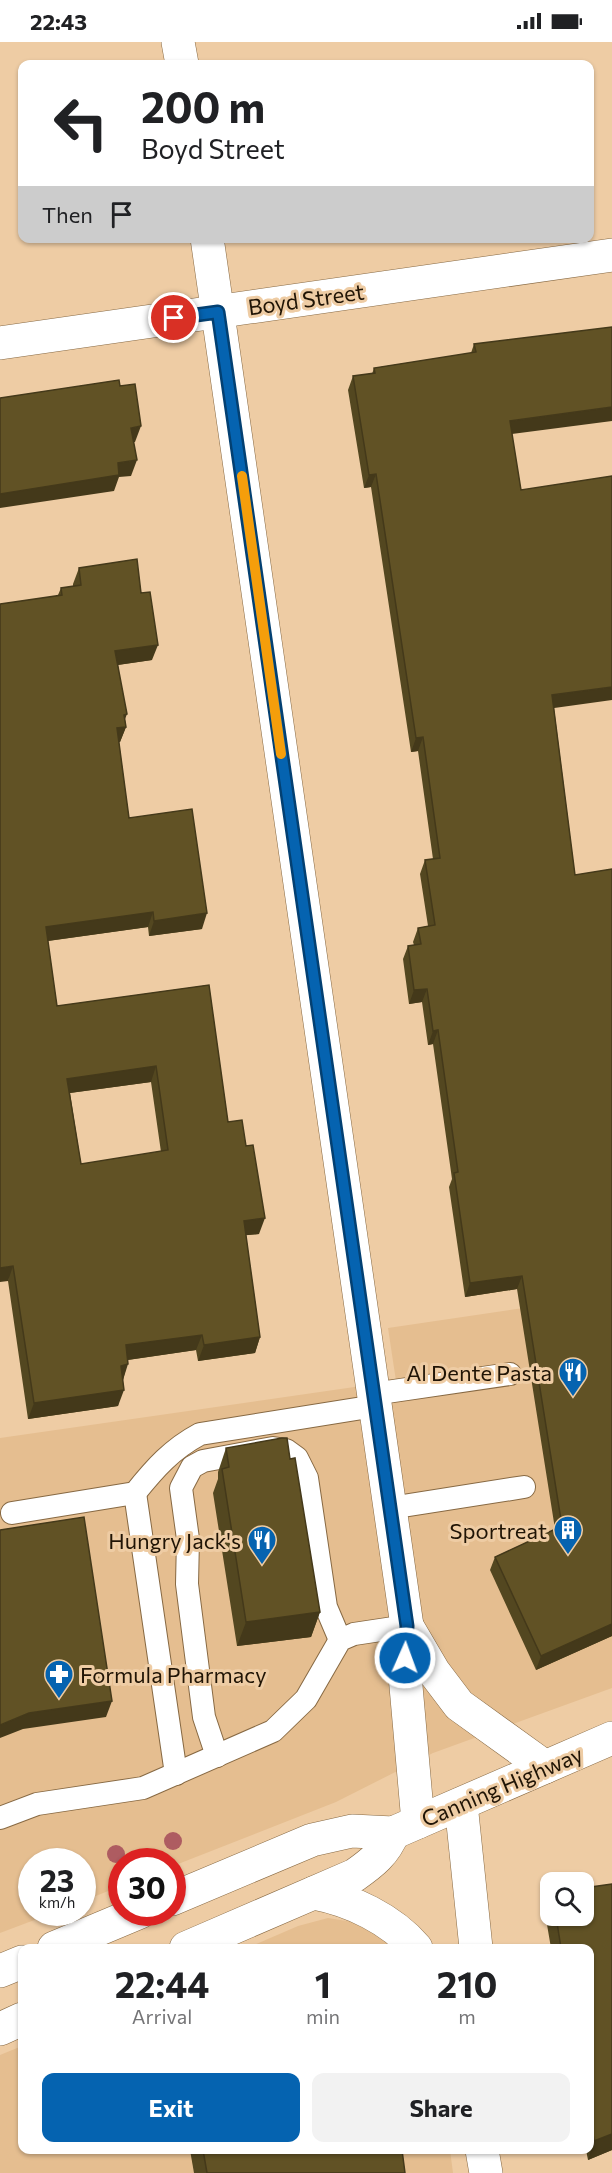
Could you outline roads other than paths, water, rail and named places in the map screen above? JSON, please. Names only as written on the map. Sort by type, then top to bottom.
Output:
[{"type":"main road","points":[[178,42],[181,60]]},
{"type":"main road","points":[[208,243],[407,1626],[405,1827]]},
{"type":"main road","name":"Boyd Street","points":[[0,343],[612,255]]},
{"type":"main road","points":[[407,1626],[434,1672],[459,1705],[545,1767]]},
{"type":"main road","name":"Canning Highway","points":[[186,1893],[312,1840],[352,1831],[405,1827],[612,1738]]},
{"type":"main road","points":[[461,1804],[476,1944]]},
{"type":"main road","name":"Canning Highway","points":[[195,1944],[355,1875],[376,1860],[405,1827]]},
{"type":"main road","points":[[314,1893],[333,1897],[376,1916],[412,1944]]},
{"type":"main road","points":[[64,1944],[108,1925]]},
{"type":"main road","points":[[0,1971],[18,1964]]},
{"type":"main road","points":[[0,2029],[18,2021]]},
{"type":"main road","points":[[484,2154],[486,2173]]},
{"type":"lane","points":[[12,1513],[135,1493],[160,1461],[178,1445],[200,1434],[510,1374]]},
{"type":"lane","points":[[216,1756],[204,1717],[187,1584],[188,1539],[181,1488],[192,1467],[203,1461],[273,1448],[286,1450],[297,1458],[304,1467],[307,1479],[326,1607],[340,1640]]},
{"type":"lane","points":[[390,1508],[524,1487]]},
{"type":"lane","points":[[135,1493],[176,1774]]},
{"type":"lane","points":[[0,1818],[37,1804],[142,1788],[273,1731],[306,1699],[340,1640],[354,1634],[407,1626]]},
{"type":"place","name":"Al Dente Pasta","points":[[573,1398]]},
{"type":"place","name":"Sportreat","points":[[568,1556]]},
{"type":"place","name":"Hungry Jack's","points":[[262,1566]]},
{"type":"place","name":"Formula Pharmacy","points":[[59,1700]]}]
